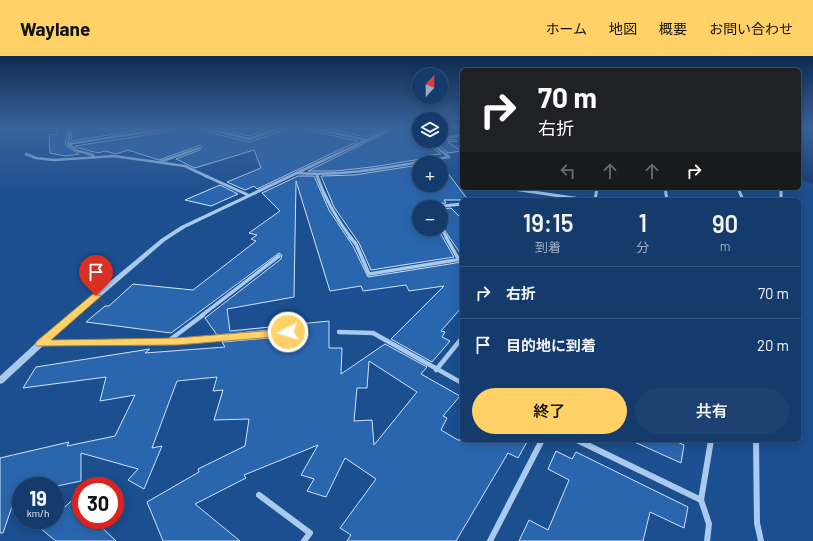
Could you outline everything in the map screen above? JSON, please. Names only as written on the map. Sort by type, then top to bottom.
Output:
[{"type":"street","points":[[77,151],[97,156]]},
{"type":"street","points":[[158,162],[191,151]]},
{"type":"street","points":[[0,381],[40,344],[164,240],[202,216],[343,151]]},
{"type":"street","points":[[296,173],[317,174],[357,171],[449,157],[441,151]]},
{"type":"street","points":[[26,154],[36,158],[54,160],[114,156],[185,166],[248,195]]},
{"type":"street","points":[[317,174],[337,220],[356,244],[369,274],[460,259],[446,236]]},
{"type":"street","points":[[520,190],[574,198]]},
{"type":"street","points":[[448,206],[460,204]]},
{"type":"street","points":[[167,342],[279,256]]},
{"type":"street","points":[[40,344],[167,342],[304,331]]},
{"type":"street","points":[[339,332],[373,334],[460,382]]},
{"type":"street","points":[[436,370],[460,340]]},
{"type":"street","points":[[490,541],[541,442]]},
{"type":"street","points":[[581,442],[701,500]]},
{"type":"street","points":[[707,541],[709,524],[701,500],[710,442]]},
{"type":"street","points":[[756,442],[757,523],[761,541]]},
{"type":"street","points":[[259,495],[310,533],[304,541]]},
{"type":"building","points":[[50,151],[74,151],[79,154],[65,156],[50,153]]},
{"type":"building","points":[[89,151],[126,151],[116,154],[105,151],[98,153]]},
{"type":"building","points":[[130,151],[185,151],[159,160]]},
{"type":"building","points":[[198,151],[252,151],[195,168],[176,159]]},
{"type":"building","points":[[254,151],[338,151],[257,189],[254,186],[245,190],[227,182],[261,168]]},
{"type":"building","points":[[349,151],[437,151],[441,154],[431,155],[432,156],[412,156],[412,161],[335,171],[308,171]]},
{"type":"building","points":[[445,151],[460,151],[448,153]]},
{"type":"building","points":[[412,166],[412,192],[448,192],[448,173],[466,198],[460,198],[460,200],[412,200],[412,236],[442,236],[454,257],[371,270],[359,243],[334,207],[321,176],[354,175]]},
{"type":"building","points":[[298,176],[314,176],[329,210],[353,246],[368,277],[460,262],[460,309],[441,331],[445,332],[442,337],[450,341],[432,362],[391,339],[444,286],[409,291],[406,285],[363,291],[361,286],[330,291],[296,181],[294,297],[227,309],[230,331],[329,321],[329,348],[342,348],[341,374],[385,344],[427,367],[421,374],[460,396],[443,416],[447,418],[441,430],[460,440],[460,442],[527,442],[518,458],[508,453],[456,541],[347,541],[351,535],[340,528],[376,479],[345,458],[326,497],[307,491],[314,479],[301,475],[318,445],[244,475],[246,478],[195,504],[240,541],[163,541],[147,502],[199,472],[198,469],[245,446],[249,419],[214,420],[223,390],[213,391],[217,377],[177,381],[152,448],[162,446],[144,489],[128,480],[138,469],[81,453],[81,477],[72,477],[72,483],[64,485],[64,477],[12,477],[12,507],[3,533],[0,533],[0,458],[69,442],[67,446],[115,436],[135,395],[100,401],[106,377],[23,388],[36,367],[150,349],[145,353],[225,347],[222,342],[304,335],[307,333],[307,329],[304,327],[217,335],[205,318],[281,259],[282,255],[279,253],[171,333],[86,322],[105,306],[109,306],[133,284],[193,290],[256,241],[251,239],[257,235],[249,233],[280,211],[262,193]],"holes":[[[369,361],[417,392],[374,445],[372,420],[354,421],[357,388],[367,388]]]},
{"type":"building","points":[[220,185],[238,194],[211,206],[185,200]]},
{"type":"building","points":[[448,208],[451,208],[460,217],[460,253],[448,235]]},
{"type":"building","points":[[634,442],[677,442],[684,445],[681,463]]},
{"type":"building","points":[[556,451],[572,459],[576,452],[688,507],[684,528],[650,512],[643,541],[519,541],[529,520],[548,530],[569,480],[548,469]]},
{"type":"building","points":[[72,500],[72,529],[103,529],[116,541],[56,541],[41,529],[64,529],[64,508]]},
{"type":"waterway","points":[[805,151],[813,177]]},
{"type":"route","points":[[96,296],[40,344],[177,342],[288,332]]}]
